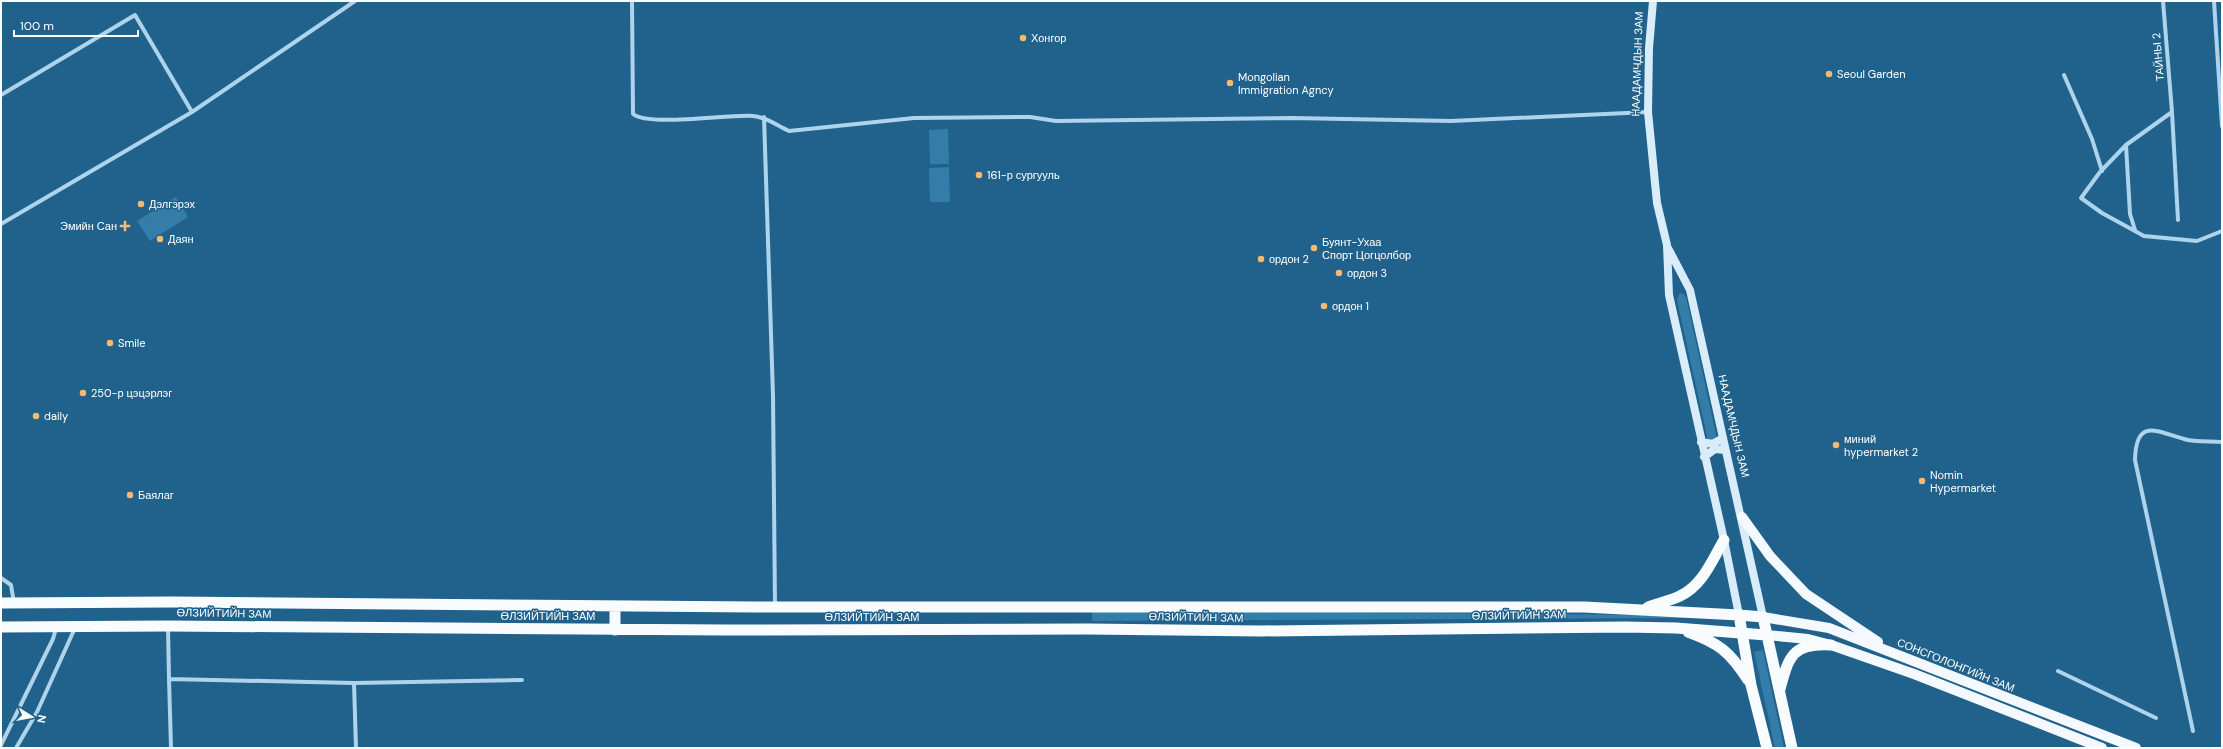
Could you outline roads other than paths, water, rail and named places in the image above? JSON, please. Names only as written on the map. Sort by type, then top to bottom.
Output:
[{"type":"highway","points":[[1641,609],[1681,596],[1695,586],[1707,571],[1724,540]]},
{"type":"highway","name":"ӨЛЗИЙТИЙН ЗАМ","points":[[1,603],[171,602],[615,606],[1156,605],[1641,609],[1763,617]]},
{"type":"highway","points":[[615,606],[615,630]]},
{"type":"highway","points":[[1739,615],[1751,685],[1767,748]]},
{"type":"highway","points":[[1763,617],[1792,748]]},
{"type":"highway","name":"ӨЛЗИЙТИЙН ЗАМ","points":[[1,627],[168,626],[615,630],[1260,631],[1676,628],[1766,634]]},
{"type":"highway","points":[[1676,628],[1711,640],[1724,649],[1736,662],[1751,685]]},
{"type":"highway","points":[[1779,692],[1786,667],[1792,656],[1801,648],[1812,644],[1831,645]]},
{"type":"main road","name":"НААДАМЧДЫН ЗАМ","points":[[1653,1],[1649,48],[1648,112],[1657,203],[1667,245],[1669,295],[1704,457],[1724,540],[1739,615]]},
{"type":"main road","name":"НААДАМЧДЫН ЗАМ","points":[[1667,245],[1690,290],[1742,517],[1763,617]]},
{"type":"main road","points":[[1701,442],[1713,444],[1723,438]]},
{"type":"main road","points":[[1704,457],[1715,449],[1726,450]]},
{"type":"main road","points":[[1742,517],[1770,556],[1806,594],[1895,653]]},
{"type":"main road","name":"СОНСГОЛОНГИЙН ЗАМ","points":[[1763,617],[1829,628],[2136,748]]},
{"type":"main road","points":[[1766,634],[1808,639],[1831,645],[1914,674],[2102,748]]},
{"type":"street","points":[[1,224],[192,112],[356,1]]},
{"type":"street","points":[[632,1],[633,114],[637,117],[646,118],[690,120],[738,116],[764,117],[777,127],[789,132],[914,118],[1030,117],[1056,121],[1292,118],[1451,121],[1648,112]]},
{"type":"street","name":"ТАЙНЫ 2","points":[[2162,1],[2172,112],[2178,220]]},
{"type":"street","points":[[2214,1],[2222,126]]},
{"type":"street","points":[[1,95],[135,15],[192,112]]},
{"type":"street","points":[[2064,75],[2092,139],[2102,171]]},
{"type":"street","points":[[2172,112],[2126,145],[2102,171],[2081,198],[2102,213],[2144,236],[2197,241],[2222,231]]},
{"type":"street","points":[[764,117],[773,396],[775,606]]},
{"type":"street","points":[[2126,145],[2130,214],[2135,230]]},
{"type":"street","points":[[2193,731],[2135,460],[2135,452],[2139,437],[2144,432],[2151,430],[2166,432],[2190,440],[2222,442]]},
{"type":"street","points":[[1,578],[11,585],[14,603]]},
{"type":"street","points":[[168,626],[171,748]]},
{"type":"street","points":[[1,746],[53,639],[56,627]]},
{"type":"street","points":[[16,748],[40,706],[71,640],[75,627]]},
{"type":"street","points":[[2058,671],[2156,718]]},
{"type":"street","points":[[169,679],[354,683],[522,680]]},
{"type":"street","points":[[354,683],[356,748]]},
{"type":"place","name":"Хонгор","points":[[1023,38]]},
{"type":"place","name":"Seoul Garden","points":[[1829,74]]},
{"type":"place","name":"Mongolian Immigration Agncy","points":[[1230,83]]},
{"type":"place","name":"161-р сургууль","points":[[979,175]]},
{"type":"place","name":"Дэлгэрэх","points":[[141,204]]},
{"type":"place","name":"Эмийн Сан","points":[[125,226]]},
{"type":"place","name":"Даян","points":[[160,239]]},
{"type":"place","name":"Буянт-Ухаа Спорт Цогцолбор","points":[[1314,248]]},
{"type":"place","name":"ордон 2","points":[[1261,259]]},
{"type":"place","name":"ордон 3","points":[[1339,273]]},
{"type":"place","name":"ордон 1","points":[[1324,306]]},
{"type":"place","name":"Smile","points":[[110,343]]},
{"type":"place","name":"250-р цэцэрлэг","points":[[83,393]]},
{"type":"place","name":"daily","points":[[36,416]]},
{"type":"place","name":"миний hypermarket 2","points":[[1836,445]]},
{"type":"place","name":"Nomin Hypermarket","points":[[1922,481]]},
{"type":"place","name":"Баялаг","points":[[130,495]]}]
